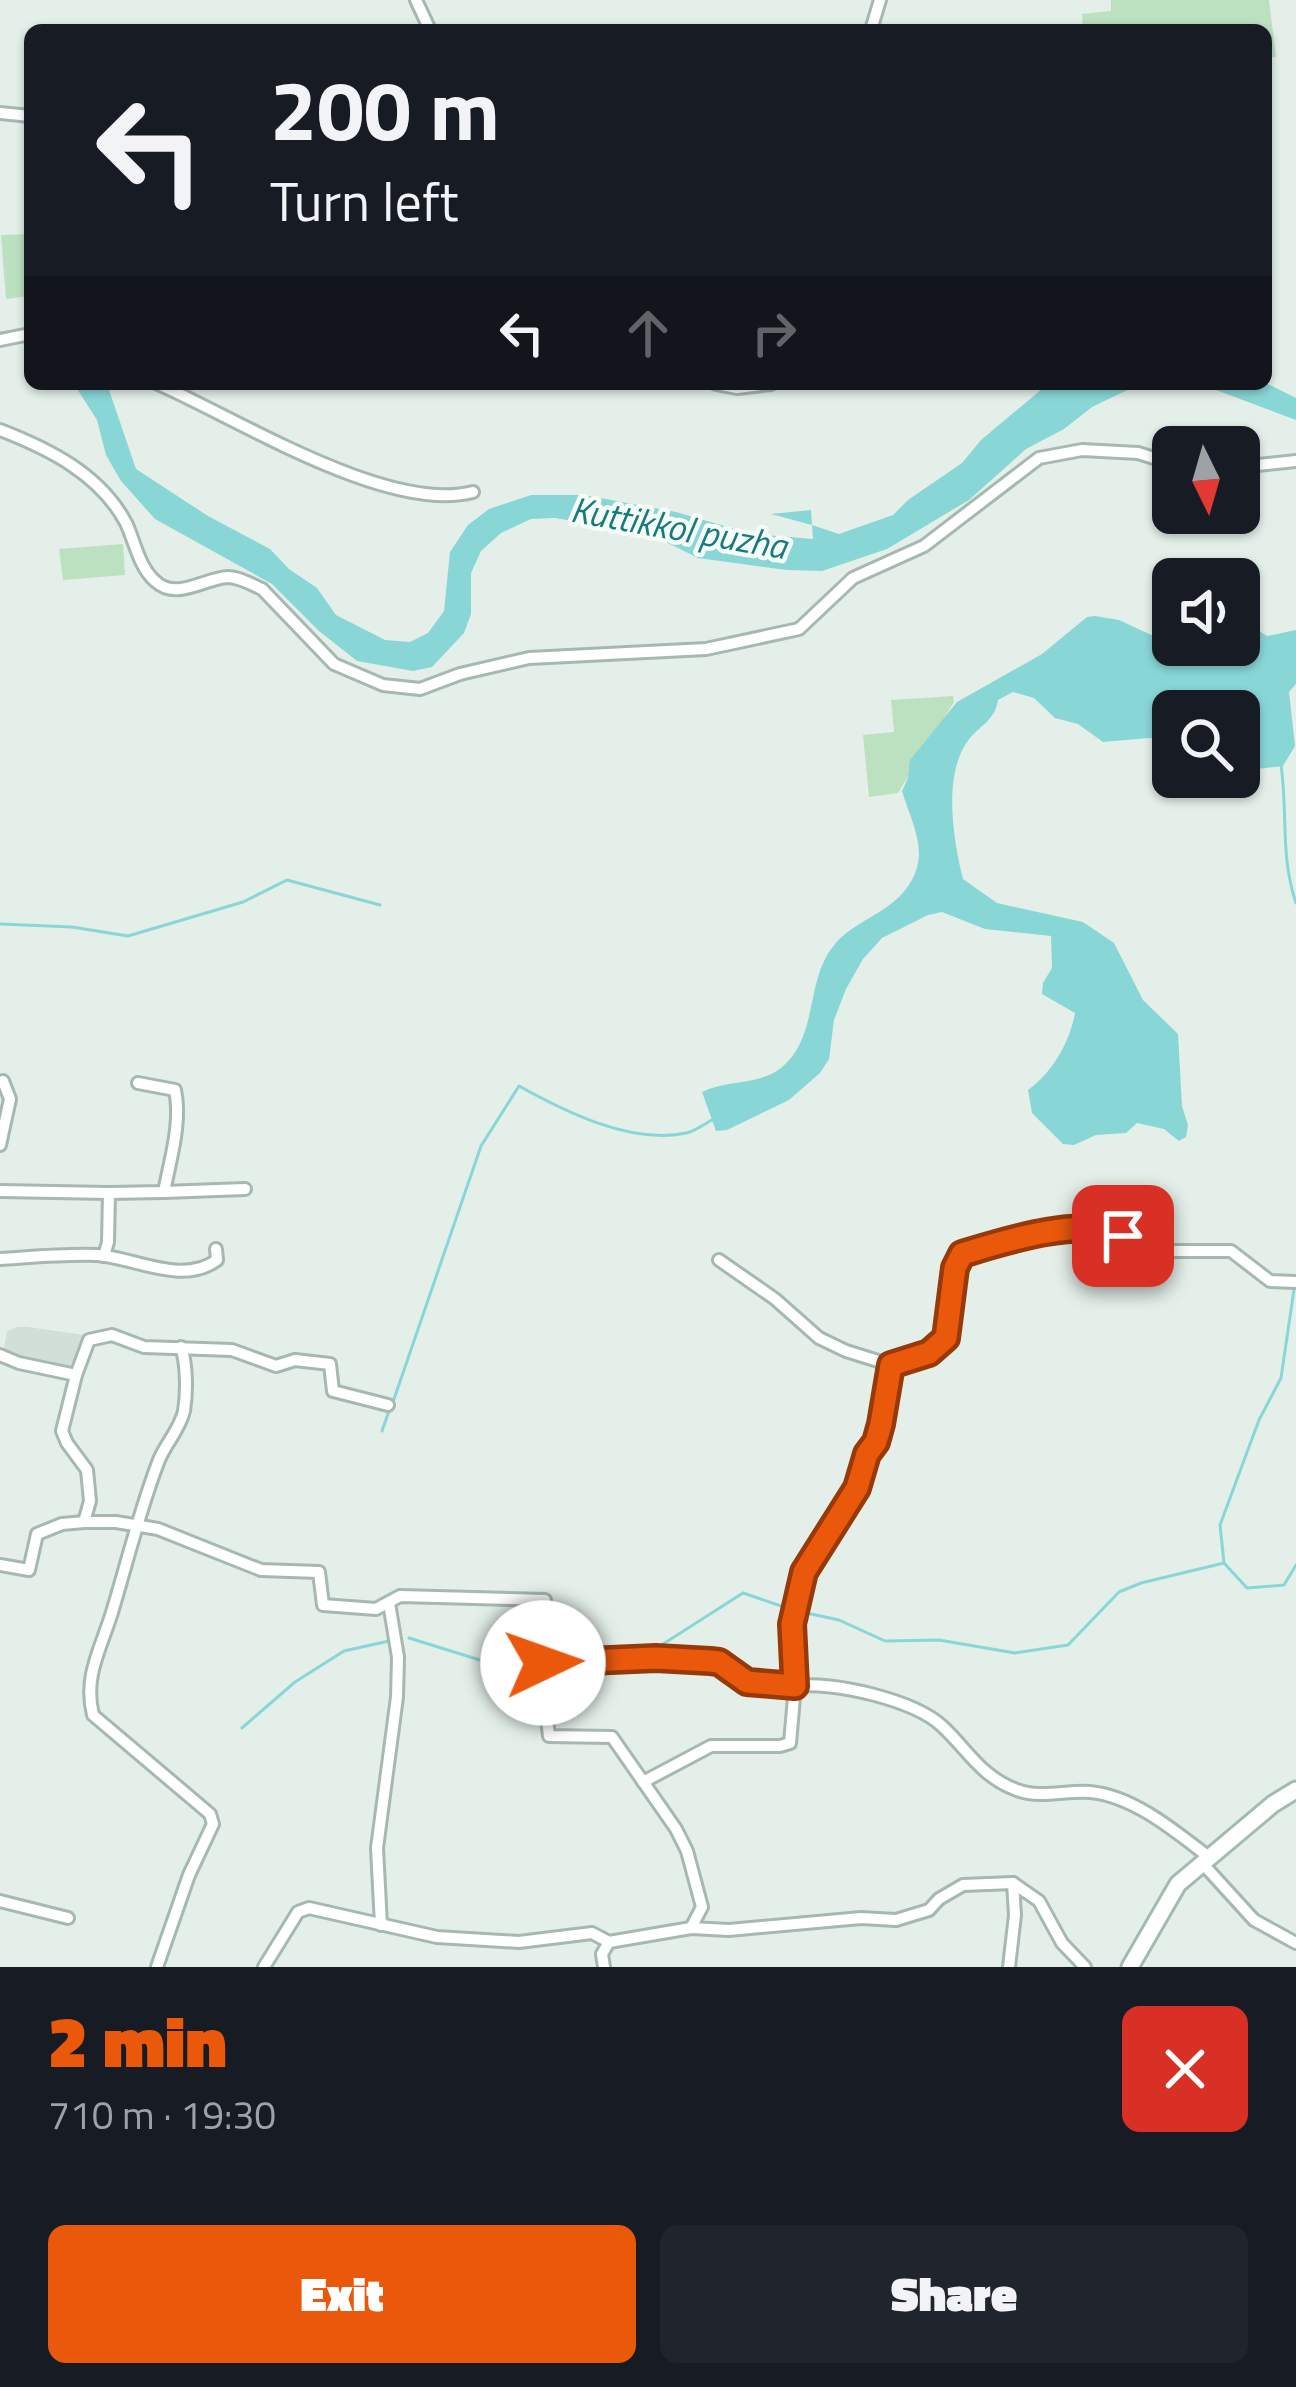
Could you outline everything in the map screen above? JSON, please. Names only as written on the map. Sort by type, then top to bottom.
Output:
[{"type":"main road","points":[[1130,1967],[1168,1897],[1296,1790]]},
{"type":"street","points":[[171,390],[361,479],[427,496],[473,492]]},
{"type":"street","points":[[0,430],[36,443],[87,475],[120,512],[156,583],[182,590],[225,577],[262,589],[334,664],[400,690],[420,689],[530,658],[679,652],[799,629],[853,578],[924,546],[1039,458],[1082,450],[1152,457]]},
{"type":"street","points":[[1260,465],[1296,461]]},
{"type":"street","points":[[0,1145],[10,1099],[3,1081]]},
{"type":"street","points":[[137,1083],[175,1090],[176,1124],[164,1192]]},
{"type":"street","points":[[0,1191],[245,1189]]},
{"type":"street","points":[[104,1256],[109,1193]]},
{"type":"street","points":[[719,1260],[818,1337],[891,1365],[929,1353],[946,1338],[955,1268],[962,1254],[1071,1228],[1108,1228],[1163,1251],[1231,1251],[1270,1282],[1291,1283]]},
{"type":"street","points":[[0,1258],[104,1256],[158,1270],[206,1268],[217,1259],[216,1249]]},
{"type":"street","points":[[84,1522],[90,1501],[87,1470],[62,1431],[89,1340],[99,1336],[112,1335],[144,1348],[232,1350],[276,1366],[295,1360],[330,1364],[333,1391],[388,1405]]},
{"type":"street","points":[[157,1967],[189,1875],[213,1824],[210,1814],[93,1715],[88,1694],[90,1673],[135,1524],[148,1501],[160,1456],[184,1414],[181,1347]]},
{"type":"street","points":[[0,1355],[19,1364],[76,1375]]},
{"type":"street","points":[[644,1782],[710,1747],[790,1743],[795,1686],[792,1624],[804,1572],[857,1488],[881,1424],[891,1365]]},
{"type":"street","points":[[0,1565],[29,1570],[38,1534],[62,1524],[135,1524],[261,1570],[319,1572],[323,1605],[376,1609],[400,1596],[545,1600],[543,1663],[549,1736],[612,1737],[687,1851],[702,1906],[691,1928]]},
{"type":"street","points":[[381,1925],[376,1848],[398,1657],[388,1603]]},
{"type":"street","points":[[543,1663],[656,1658],[719,1662],[747,1682],[858,1691],[922,1710],[993,1779],[1021,1792],[1093,1792],[1116,1798],[1179,1834],[1254,1920],[1296,1943]]},
{"type":"street","points":[[264,1967],[298,1912],[309,1908],[451,1938],[519,1942],[592,1933],[609,1942],[691,1928],[729,1930],[836,1918],[896,1920],[929,1910],[963,1885],[1013,1883],[1039,1900],[1062,1943],[1085,1967]]},
{"type":"street","points":[[1009,1967],[1016,1915],[1013,1883]]},
{"type":"street","points":[[0,1901],[68,1918]]},
{"type":"street","points":[[604,1967],[602,1954],[609,1942]]},
{"type":"shaded area","points":[[17,1327],[85,1335],[71,1368],[23,1361],[10,1354],[4,1348],[7,1331]]},
{"type":"green space","points":[[1111,0],[1269,0],[1272,24],[1083,24],[1082,14],[1111,11]]},
{"type":"green space","points":[[24,234],[24,297],[6,299],[1,235]]},
{"type":"green space","points":[[123,544],[125,575],[63,580],[59,549]]},
{"type":"green space","points":[[953,696],[954,702],[898,793],[869,797],[863,735],[894,732],[891,700]]},
{"type":"water","points":[[1272,386],[1296,398],[1296,420],[1216,390],[1272,390]]},
{"type":"water","name":"Kuttikkol puzha","points":[[78,390],[109,390],[136,469],[270,549],[317,588],[336,615],[385,640],[410,642],[428,633],[444,611],[450,552],[468,525],[489,509],[531,495],[584,495],[676,512],[752,534],[813,539],[812,525],[839,534],[893,515],[962,463],[981,440],[1041,390],[1127,390],[1026,449],[969,500],[887,549],[822,571],[698,558],[662,540],[624,530],[555,518],[531,519],[501,533],[481,551],[471,573],[471,614],[464,633],[432,667],[413,671],[357,661],[272,584],[155,519],[121,481],[106,455],[97,420]]},
{"type":"water","points":[[811,510],[812,525],[771,514]]},
{"type":"water","points":[[1087,617],[1119,620],[1152,635],[1152,666],[1260,666],[1260,632],[1267,636],[1296,630],[1296,684],[1289,692],[1295,746],[1283,766],[1260,769],[1260,690],[1152,690],[1152,738],[1103,742],[1078,724],[1055,718],[1034,698],[1013,692],[998,700],[991,717],[961,752],[956,769],[953,826],[963,879],[997,903],[1083,922],[1114,943],[1143,1000],[1178,1034],[1186,1137],[1179,1141],[1164,1129],[1137,1123],[1126,1133],[1063,1144],[1032,1113],[1028,1090],[1059,1056],[1075,1013],[1042,994],[1052,968],[1051,936],[985,929],[942,912],[882,938],[863,959],[834,1020],[829,1059],[820,1073],[789,1100],[716,1131],[702,1092],[781,1068],[802,1040],[825,958],[845,934],[893,902],[913,879],[918,845],[902,791],[910,760],[957,702],[1042,654]]},
{"type":"waterway","points":[[1281,765],[1288,868],[1296,903]]},
{"type":"waterway","points":[[0,924],[72,927],[128,936],[243,902],[287,880],[380,905]]},
{"type":"waterway","points":[[393,1402],[481,1146],[519,1086],[577,1115],[643,1134],[686,1133],[712,1120]]},
{"type":"waterway","points":[[1296,1276],[1281,1378],[1259,1420],[1220,1525],[1224,1563],[1247,1588],[1284,1585],[1296,1565]]},
{"type":"waterway","points":[[382,1431],[389,1411]]},
{"type":"waterway","points":[[802,1612],[839,1620],[885,1641],[939,1640],[1015,1653],[1068,1645],[1119,1592],[1224,1563]]},
{"type":"waterway","points":[[649,1653],[743,1593],[787,1608]]},
{"type":"waterway","points":[[409,1638],[538,1678]]},
{"type":"waterway","points":[[242,1728],[295,1682],[344,1651],[389,1641]]},
{"type":"waterway","points":[[562,1680],[586,1682],[624,1666]]},
{"type":"route","points":[[543,1663],[656,1658],[710,1661],[747,1682],[795,1686],[792,1624],[804,1572],[857,1488],[881,1424],[891,1365],[929,1353],[946,1338],[955,1268],[962,1254],[1071,1228],[1108,1228],[1123,1236]]}]
